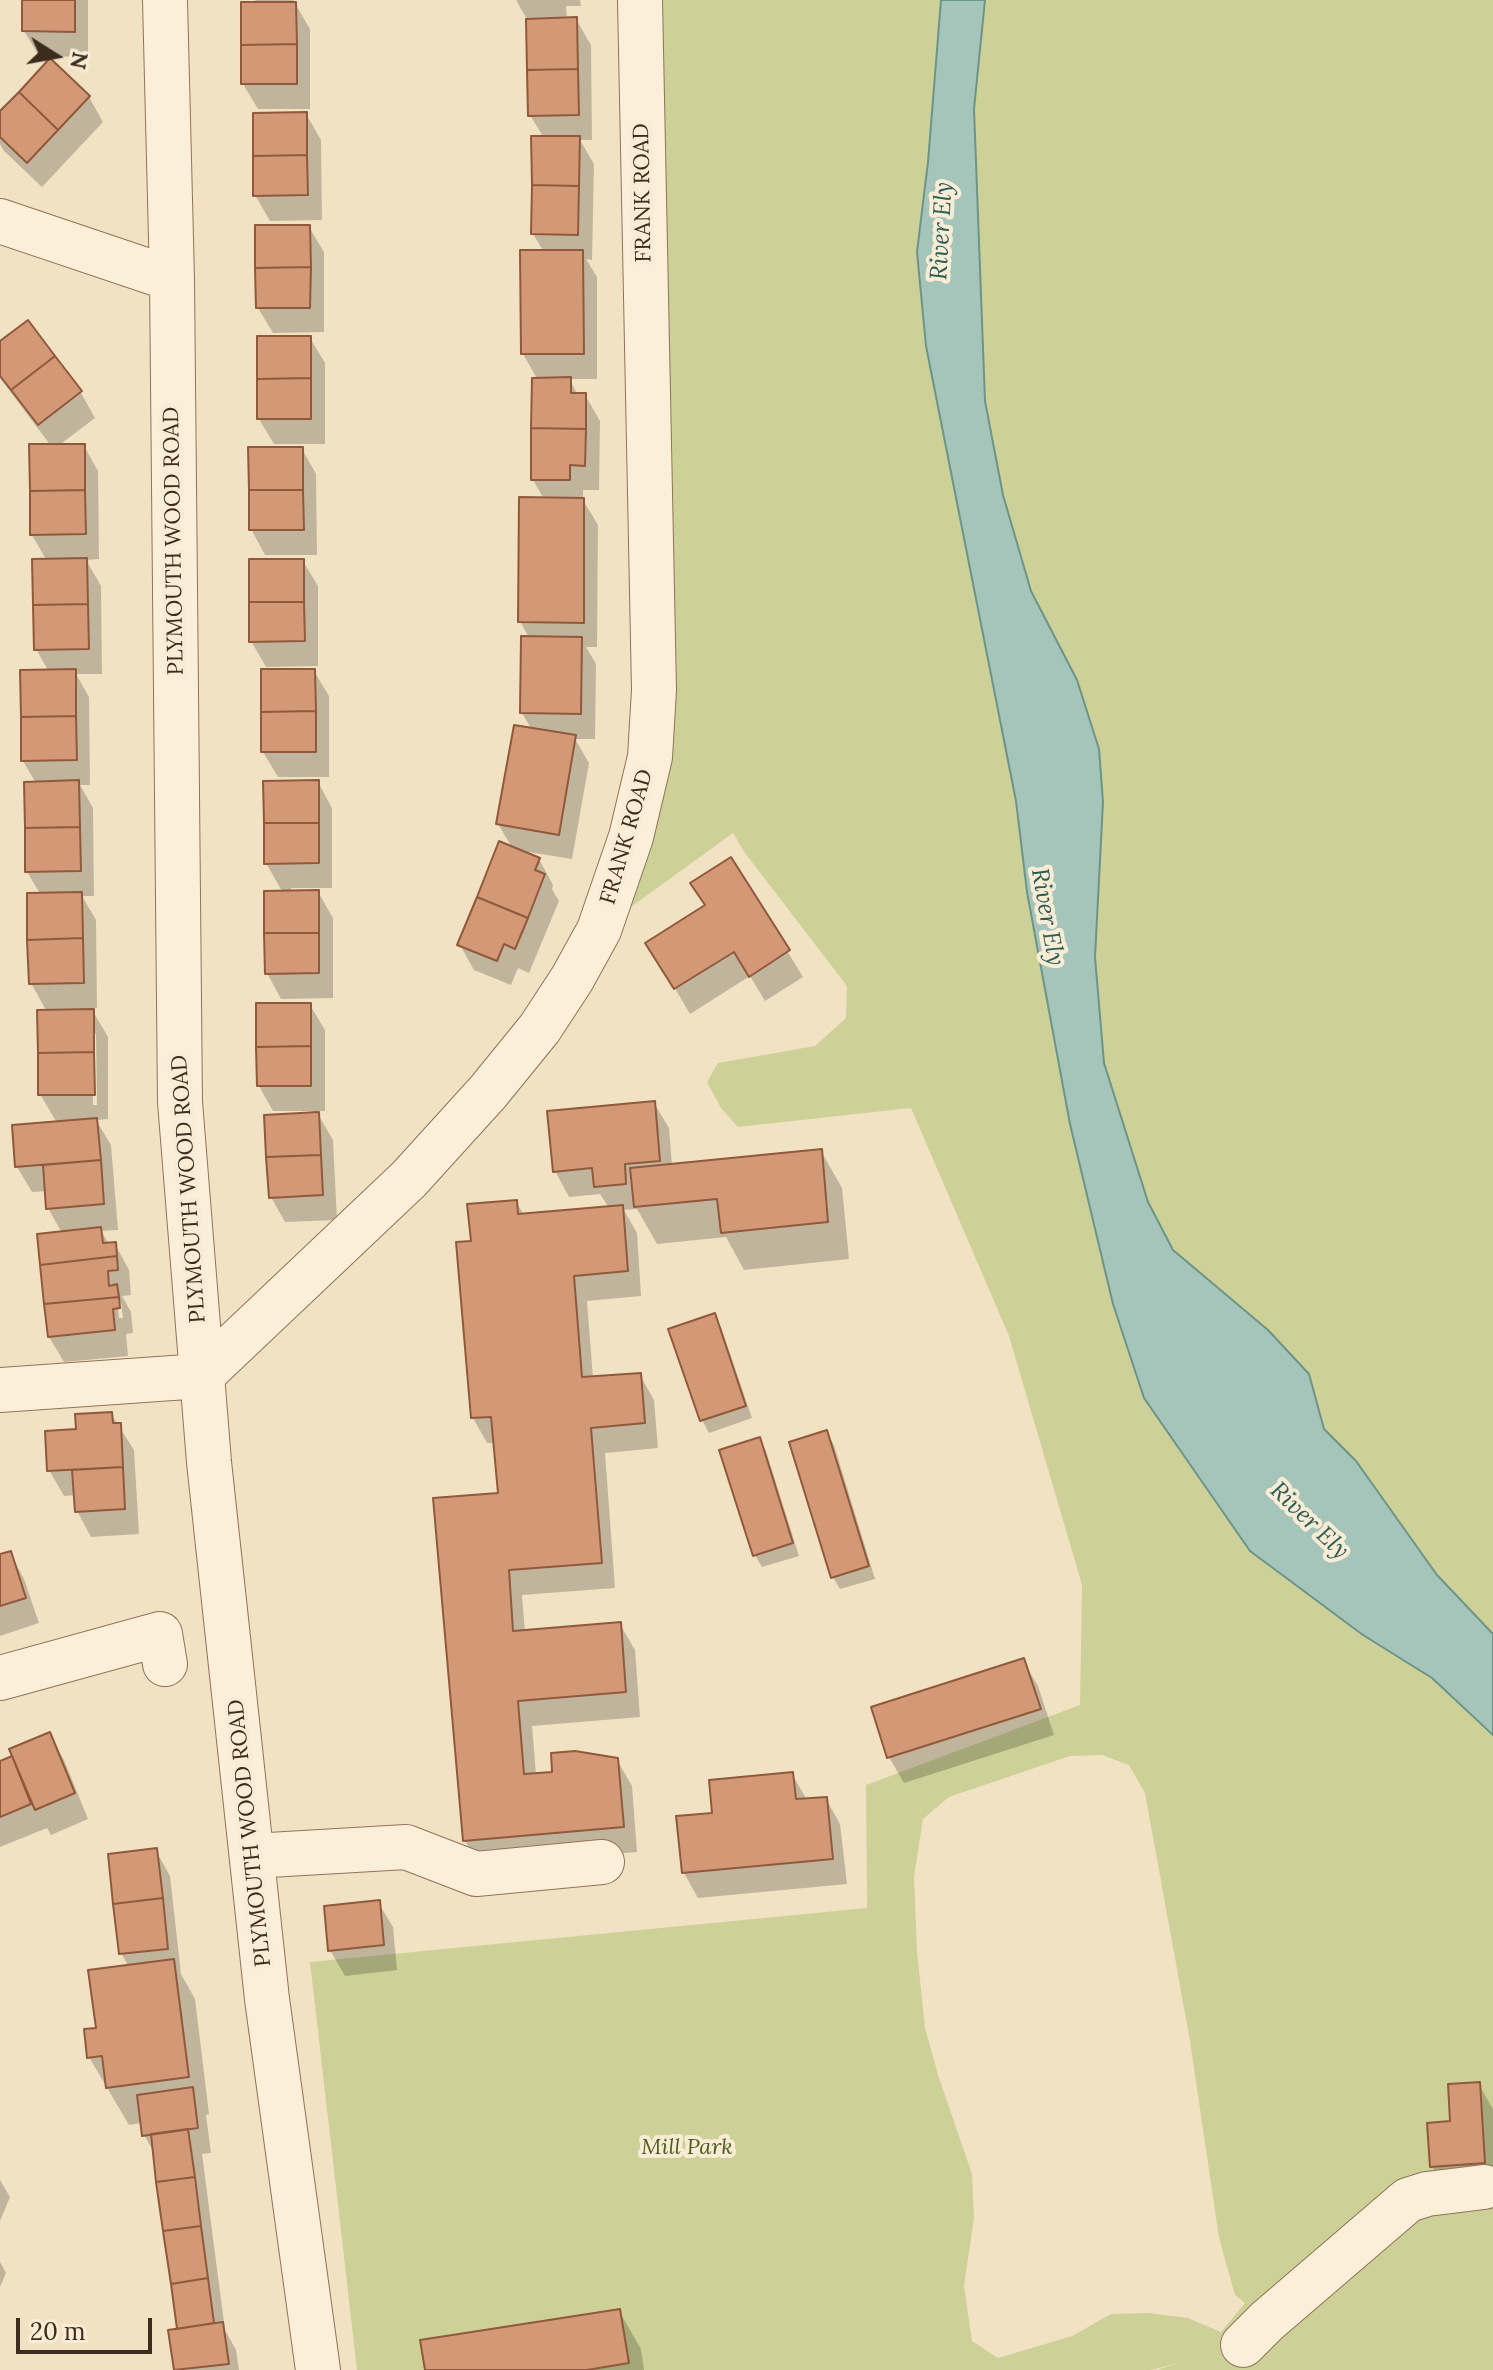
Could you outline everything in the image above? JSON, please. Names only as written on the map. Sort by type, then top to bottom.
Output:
[{"type":"street","name":"PLYMOUTH WOOD ROAD","points":[[165,0],[172,279],[180,1102],[209,1462],[267,1999],[318,2370]]},
{"type":"street","name":"FRANK ROAD","points":[[201,1376],[409,1179],[488,1092],[540,1028],[599,930],[631,837],[650,757],[654,690],[640,0]]},
{"type":"street","points":[[0,221],[172,279]]},
{"type":"street","points":[[0,1390],[201,1376]]},
{"type":"street","points":[[0,1678],[160,1634],[165,1664]]},
{"type":"street","points":[[252,1856],[406,1847],[476,1874],[602,1862]]},
{"type":"street","points":[[1243,2345],[1408,2200],[1427,2194],[1484,2187]]},
{"type":"green space","name":"Mill Park","points":[[639,0],[941,0],[928,162],[926,346],[1016,801],[1027,892],[1070,1124],[1113,1304],[1144,1398],[1250,1551],[1363,1635],[1432,1678],[1493,1735],[1493,2370],[1157,2370],[1178,2363],[1151,2370],[357,2370],[310,1962],[867,1908],[866,1785],[1080,1705],[1082,1585],[1009,1336],[911,1108],[738,1127],[721,1108],[707,1082],[718,1063],[815,1046],[846,1018],[847,986],[733,833],[599,930],[631,837]],"holes":[[[1102,1755],[1129,1765],[1145,1793],[1190,2041],[1219,2238],[1235,2295],[1245,2303],[1221,2332],[1188,2318],[1148,2313],[1111,2314],[1072,2336],[998,2358],[972,2341],[964,2286],[974,2218],[972,2174],[925,2028],[914,1877],[923,1819],[949,1797],[1070,1756]]]},
{"type":"green space","points":[[985,0],[1493,0],[1493,1634],[1437,1575],[1356,1461],[1324,1429],[1309,1374],[1268,1330],[1174,1250],[1148,1202],[1104,1063],[1095,957],[1103,802],[1077,680],[1031,591],[1003,495],[985,401],[974,109]]},
{"type":"water","name":"River Ely","points":[[941,0],[985,0],[974,109],[985,401],[1003,495],[1031,591],[1077,680],[1099,749],[1103,802],[1095,957],[1104,1063],[1148,1202],[1173,1250],[1268,1330],[1309,1374],[1324,1429],[1356,1461],[1437,1575],[1493,1634],[1493,1735],[1432,1678],[1363,1635],[1250,1551],[1144,1398],[1113,1304],[1070,1124],[1027,892],[1016,801],[926,346],[917,252],[928,162]]},
{"type":"building","points":[[22,0],[75,0],[75,32],[22,31]]},
{"type":"building","points":[[241,2],[296,2],[297,44],[241,45]]},
{"type":"building","points":[[577,17],[578,69],[527,70],[526,19]]},
{"type":"building","points":[[297,44],[297,84],[241,84],[241,45]]},
{"type":"building","points":[[50,58],[90,96],[58,130],[19,92]]},
{"type":"building","points":[[578,69],[579,115],[528,116],[527,70]]},
{"type":"building","points":[[19,92],[58,130],[27,163],[0,137],[0,111]]},
{"type":"building","points":[[307,112],[307,155],[253,156],[253,113]]},
{"type":"building","points":[[531,136],[580,136],[579,186],[532,185]]},
{"type":"building","points":[[307,155],[308,195],[253,196],[253,156]]},
{"type":"building","points":[[532,185],[579,186],[578,235],[531,234]]},
{"type":"building","points":[[255,225],[310,225],[311,267],[255,268]]},
{"type":"building","points":[[520,250],[583,250],[584,354],[521,354]]},
{"type":"building","points":[[311,267],[310,308],[256,308],[255,268]]},
{"type":"building","points":[[28,320],[55,356],[11,390],[0,376],[0,341]]},
{"type":"building","points":[[257,336],[311,336],[311,378],[257,379]]},
{"type":"building","points":[[55,356],[82,391],[38,425],[11,390]]},
{"type":"building","points":[[571,377],[571,393],[586,393],[586,429],[531,428],[532,378]]},
{"type":"building","points":[[311,378],[311,419],[257,419],[257,379]]},
{"type":"building","points":[[531,428],[586,429],[585,466],[570,465],[570,480],[531,480]]},
{"type":"building","points":[[29,444],[85,444],[85,490],[30,491]]},
{"type":"building","points":[[248,447],[303,447],[303,490],[249,490]]},
{"type":"building","points":[[85,490],[86,534],[30,535],[30,491]]},
{"type":"building","points":[[249,490],[303,490],[304,530],[249,530]]},
{"type":"building","points":[[519,497],[584,498],[584,623],[518,622]]},
{"type":"building","points":[[87,558],[88,604],[33,605],[32,559]]},
{"type":"building","points":[[249,559],[304,559],[304,602],[249,602]]},
{"type":"building","points":[[249,602],[304,602],[305,641],[249,642]]},
{"type":"building","points":[[88,604],[89,649],[34,650],[33,605]]},
{"type":"building","points":[[521,636],[582,637],[581,714],[520,713]]},
{"type":"building","points":[[76,669],[76,716],[21,717],[20,670]]},
{"type":"building","points":[[261,669],[315,669],[316,711],[261,712]]},
{"type":"building","points":[[316,711],[316,752],[261,752],[261,712]]},
{"type":"building","points":[[76,716],[77,760],[21,761],[21,717]]},
{"type":"building","points":[[514,725],[576,735],[559,835],[496,824]]},
{"type":"building","points":[[79,780],[80,827],[25,828],[24,782]]},
{"type":"building","points":[[319,780],[319,823],[264,823],[263,781]]},
{"type":"building","points":[[264,823],[319,823],[319,863],[264,864]]},
{"type":"building","points":[[80,827],[81,871],[25,872],[25,828]]},
{"type":"building","points":[[499,841],[540,858],[535,870],[545,874],[528,918],[477,897]]},
{"type":"building","points":[[731,857],[790,950],[749,977],[734,952],[674,989],[645,943],[705,905],[690,883]]},
{"type":"building","points":[[319,890],[319,933],[264,933],[264,891]]},
{"type":"building","points":[[82,892],[83,938],[27,940],[27,893]]},
{"type":"building","points":[[477,897],[528,918],[515,949],[504,944],[497,961],[457,945]]},
{"type":"building","points":[[264,933],[319,933],[319,973],[265,974]]},
{"type":"building","points":[[83,938],[84,983],[29,984],[27,940]]},
{"type":"building","points":[[256,1003],[311,1003],[311,1046],[256,1047]]},
{"type":"building","points":[[94,1009],[94,1052],[38,1053],[37,1010]]},
{"type":"building","points":[[311,1046],[311,1086],[257,1086],[256,1047]]},
{"type":"building","points":[[94,1052],[95,1095],[38,1095],[38,1053]]},
{"type":"building","points":[[655,1101],[660,1161],[625,1164],[626,1184],[594,1187],[592,1168],[553,1172],[547,1111]]},
{"type":"building","points":[[319,1112],[321,1155],[266,1157],[264,1115]]},
{"type":"building","points":[[97,1118],[101,1160],[15,1167],[12,1125]]},
{"type":"building","points":[[822,1149],[828,1222],[721,1233],[717,1199],[634,1207],[630,1168]]},
{"type":"building","points":[[321,1155],[323,1195],[269,1198],[266,1157]]},
{"type":"building","points":[[101,1160],[104,1204],[46,1209],[43,1165]]},
{"type":"building","points":[[517,1200],[518,1214],[623,1205],[628,1271],[574,1276],[582,1377],[641,1373],[645,1423],[591,1428],[602,1563],[509,1570],[513,1631],[621,1622],[626,1692],[518,1701],[524,1774],[552,1772],[551,1753],[575,1751],[618,1758],[624,1827],[463,1841],[433,1498],[498,1493],[491,1417],[471,1418],[456,1242],[471,1241],[467,1204]]},
{"type":"building","points":[[101,1227],[103,1243],[116,1242],[117,1256],[40,1265],[37,1234]]},
{"type":"building","points":[[117,1256],[118,1270],[108,1271],[109,1286],[117,1284],[119,1297],[44,1304],[40,1265]]},
{"type":"building","points":[[119,1297],[120,1308],[113,1309],[115,1330],[48,1337],[44,1304]]},
{"type":"building","points":[[715,1313],[746,1406],[700,1421],[668,1329]]},
{"type":"building","points":[[112,1412],[113,1423],[121,1423],[123,1467],[47,1471],[45,1431],[76,1429],[75,1414]]},
{"type":"building","points":[[827,1430],[869,1566],[831,1578],[789,1442]]},
{"type":"building","points":[[760,1437],[793,1543],[753,1556],[719,1450]]},
{"type":"building","points":[[123,1467],[125,1509],[75,1512],[72,1470]]},
{"type":"building","points":[[11,1551],[26,1598],[0,1606],[0,1554]]},
{"type":"building","points":[[1024,1658],[1041,1709],[887,1758],[871,1707]]},
{"type":"building","points":[[50,1732],[75,1793],[35,1810],[9,1749]]},
{"type":"building","points":[[12,1756],[31,1804],[0,1817],[0,1761]]},
{"type":"building","points":[[793,1772],[796,1799],[827,1797],[833,1859],[682,1873],[676,1816],[712,1813],[709,1780]]},
{"type":"building","points":[[157,1848],[163,1898],[113,1904],[108,1854]]},
{"type":"building","points":[[163,1898],[168,1949],[119,1954],[113,1904]]},
{"type":"building","points":[[380,1900],[384,1945],[328,1951],[324,1906]]},
{"type":"building","points":[[174,1959],[189,2077],[106,2088],[102,2056],[87,2058],[84,2029],[96,2028],[88,1970]]},
{"type":"building","points":[[1480,2082],[1485,2163],[1430,2167],[1427,2123],[1450,2121],[1448,2084]]},
{"type":"building","points":[[193,2087],[198,2128],[142,2136],[137,2095]]},
{"type":"building","points":[[188,2129],[195,2177],[156,2182],[151,2134]]},
{"type":"building","points":[[195,2177],[201,2226],[163,2231],[156,2182]]},
{"type":"building","points":[[201,2226],[208,2278],[171,2284],[163,2231]]},
{"type":"building","points":[[208,2278],[214,2323],[177,2329],[171,2284]]},
{"type":"building","points":[[620,2309],[629,2363],[587,2370],[425,2370],[420,2340]]},
{"type":"building","points":[[223,2322],[229,2364],[174,2370],[168,2330]]}]
